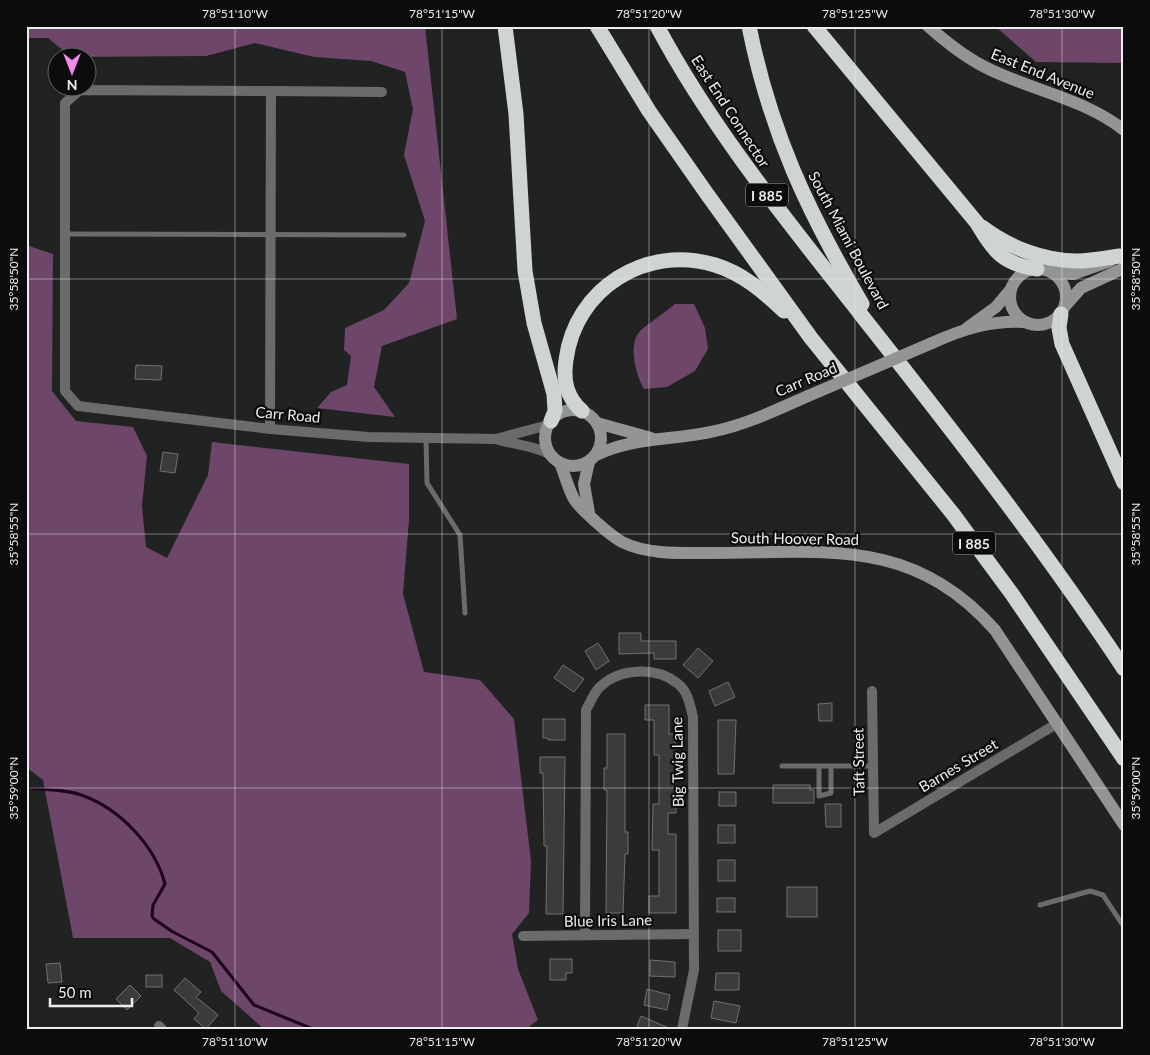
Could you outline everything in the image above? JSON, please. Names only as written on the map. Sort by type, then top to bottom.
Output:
[{"type":"highway","points":[[505,26],[515,105],[525,272],[534,323],[554,394],[554,411],[549,423]]},
{"type":"highway","name":"I 885","points":[[597,26],[654,118],[811,338],[953,514],[1058,659],[1124,759]]},
{"type":"highway","name":"East End Connector","points":[[657,26],[691,84],[755,180],[891,353]]},
{"type":"highway","name":"South Miami Boulevard","points":[[749,26],[766,99],[788,162],[832,253],[891,353]]},
{"type":"highway","points":[[814,26],[977,223],[991,246],[1000,256],[1012,264],[1044,270]]},
{"type":"highway","points":[[977,223],[1017,248],[1059,259],[1122,263]]},
{"type":"highway","points":[[582,411],[572,402],[566,385],[565,362],[571,334],[578,320],[596,295],[619,276],[645,265],[687,260],[716,265],[730,270],[767,295],[811,338]]},
{"type":"highway","points":[[1063,310],[1059,328],[1062,344],[1124,483]]},
{"type":"highway","name":"I 885","points":[[891,353],[1036,543],[1124,669]]},
{"type":"street","name":"East End Avenue","points":[[928,26],[954,48],[990,70],[1086,107],[1124,130]]},
{"type":"street","points":[[65,234],[65,102],[80,90],[382,92]]},
{"type":"street","points":[[270,429],[271,91]]},
{"type":"street","name":"Carr Road","points":[[65,234],[65,391],[78,406],[270,429],[426,440],[496,439],[549,423]]},
{"type":"street","points":[[1122,263],[1081,288],[1063,310],[1044,325],[1025,322],[1017,316],[1012,308],[1011,289],[1023,273],[1044,270],[1067,274],[1080,273],[1122,263]]},
{"type":"street","points":[[1044,270],[1064,286],[1063,310]]},
{"type":"street","name":"Carr Road","points":[[967,328],[996,307],[1011,289]]},
{"type":"street","name":"Carr Road","points":[[592,459],[615,447],[651,438],[698,434],[730,427],[967,328],[1002,322],[1025,322]]},
{"type":"street","points":[[589,514],[584,484],[592,459],[600,447],[602,437],[597,423],[582,411],[567,411],[549,423],[545,440],[550,454],[560,464],[575,467],[592,459]]},
{"type":"street","name":"Carr Road","points":[[597,423],[651,438]]},
{"type":"street","name":"Carr Road","points":[[496,439],[512,444],[533,446],[550,454]]},
{"type":"street","name":"South Hoover Road","points":[[560,464],[575,501],[614,537],[645,549],[701,553],[850,554],[893,562],[921,571],[946,586],[984,618],[995,630],[1124,825]]},
{"type":"street","name":"Big Twig Lane","points":[[585,935],[586,710],[598,690],[612,679],[634,672],[655,673],[677,683],[688,696],[694,717],[694,970],[682,1029]]},
{"type":"street","name":"Taft Street","points":[[872,691],[874,833]]},
{"type":"street","name":"Barnes Street","points":[[874,833],[1058,723]]},
{"type":"street","name":"Blue Iris Lane","points":[[523,936],[694,934]]},
{"type":"lane","points":[[65,234],[404,235]]},
{"type":"lane","points":[[426,440],[427,483],[460,534],[465,614]]},
{"type":"lane","points":[[782,766],[873,766]]},
{"type":"lane","points":[[819,766],[819,796],[831,793],[831,766]]},
{"type":"lane","points":[[1040,905],[1090,891],[1103,895],[1124,926]]},
{"type":"shaded area","points":[[26,26],[425,26],[457,319],[382,346],[374,387],[395,417],[317,408],[331,392],[347,385],[351,356],[344,350],[345,328],[384,310],[409,283],[425,221],[404,155],[413,109],[405,72],[371,61],[314,57],[255,43],[206,56],[98,57],[98,48],[60,48],[48,38],[26,38]]},
{"type":"shaded area","points":[[995,26],[1124,26],[1124,63],[1036,62]]},
{"type":"shaded area","points":[[26,245],[53,254],[52,391],[76,421],[133,427],[147,456],[142,506],[146,547],[167,558],[208,475],[212,442],[409,464],[409,520],[403,594],[424,672],[480,680],[514,719],[531,861],[529,913],[512,934],[518,969],[538,1020],[526,1029],[264,1029],[221,991],[210,962],[170,938],[73,938],[43,780],[26,767]]},
{"type":"shaded area","points":[[675,304],[694,304],[705,328],[708,349],[695,371],[667,387],[644,389],[638,376],[634,359],[634,343],[641,330]]},
{"type":"building","points":[[136,365],[162,366],[161,380],[135,379]]},
{"type":"building","points":[[163,452],[178,454],[175,473],[160,471]]},
{"type":"building","points":[[619,633],[641,633],[641,641],[676,641],[676,659],[654,659],[654,653],[619,654]]},
{"type":"building","points":[[598,643],[609,661],[596,670],[585,651]]},
{"type":"building","points":[[698,648],[713,661],[698,678],[683,665]]},
{"type":"building","points":[[563,665],[584,679],[574,692],[554,678]]},
{"type":"building","points":[[728,682],[735,697],[715,706],[709,691]]},
{"type":"building","points":[[832,703],[832,721],[819,721],[818,704]]},
{"type":"building","points":[[645,705],[669,705],[669,734],[675,734],[676,813],[668,813],[668,834],[676,834],[676,913],[649,913],[649,896],[659,896],[659,850],[652,850],[653,804],[659,804],[659,755],[654,755],[654,720],[645,720]]},
{"type":"building","points":[[543,719],[565,719],[565,740],[548,740],[548,738],[543,738]]},
{"type":"building","points":[[718,720],[736,720],[734,774],[718,774]]},
{"type":"building","points":[[607,734],[625,734],[625,832],[628,832],[628,854],[625,854],[623,913],[606,913],[607,790],[604,790],[604,768],[607,768]]},
{"type":"building","points":[[540,757],[565,757],[563,914],[546,914],[547,846],[544,846],[543,773],[540,773]]},
{"type":"building","points":[[773,785],[810,785],[810,790],[814,790],[814,803],[773,803]]},
{"type":"building","points":[[719,792],[736,792],[736,806],[719,806]]},
{"type":"building","points":[[825,804],[841,804],[841,827],[826,827]]},
{"type":"building","points":[[718,825],[735,825],[735,843],[718,843]]},
{"type":"building","points":[[718,860],[735,860],[735,881],[718,881]]},
{"type":"building","points":[[787,887],[817,887],[817,917],[787,917]]},
{"type":"building","points":[[717,898],[735,898],[735,912],[717,912]]},
{"type":"building","points":[[718,930],[741,930],[741,951],[718,951]]},
{"type":"building","points":[[550,959],[572,959],[572,973],[566,973],[566,980],[550,980]]},
{"type":"building","points":[[650,960],[675,962],[675,977],[650,976]]},
{"type":"building","points":[[60,963],[62,982],[48,983],[46,964]]},
{"type":"building","points":[[716,973],[739,973],[739,990],[715,990]]},
{"type":"building","points":[[146,975],[162,975],[162,987],[146,987]]},
{"type":"building","points":[[185,978],[201,992],[196,997],[218,1015],[206,1029],[194,1019],[199,1013],[174,990]]},
{"type":"building","points":[[130,985],[141,996],[127,1010],[116,999]]},
{"type":"building","points":[[647,989],[670,995],[667,1010],[644,1005]]},
{"type":"building","points":[[714,1001],[740,1006],[736,1023],[711,1018]]},
{"type":"building","points":[[641,1016],[671,1029],[636,1029]]},
{"type":"waterway","points":[[26,788],[63,791],[84,796],[98,802],[123,820],[145,843],[160,870],[165,884],[153,905],[152,916],[154,919],[173,932],[212,952],[254,1005],[313,1029]]}]
